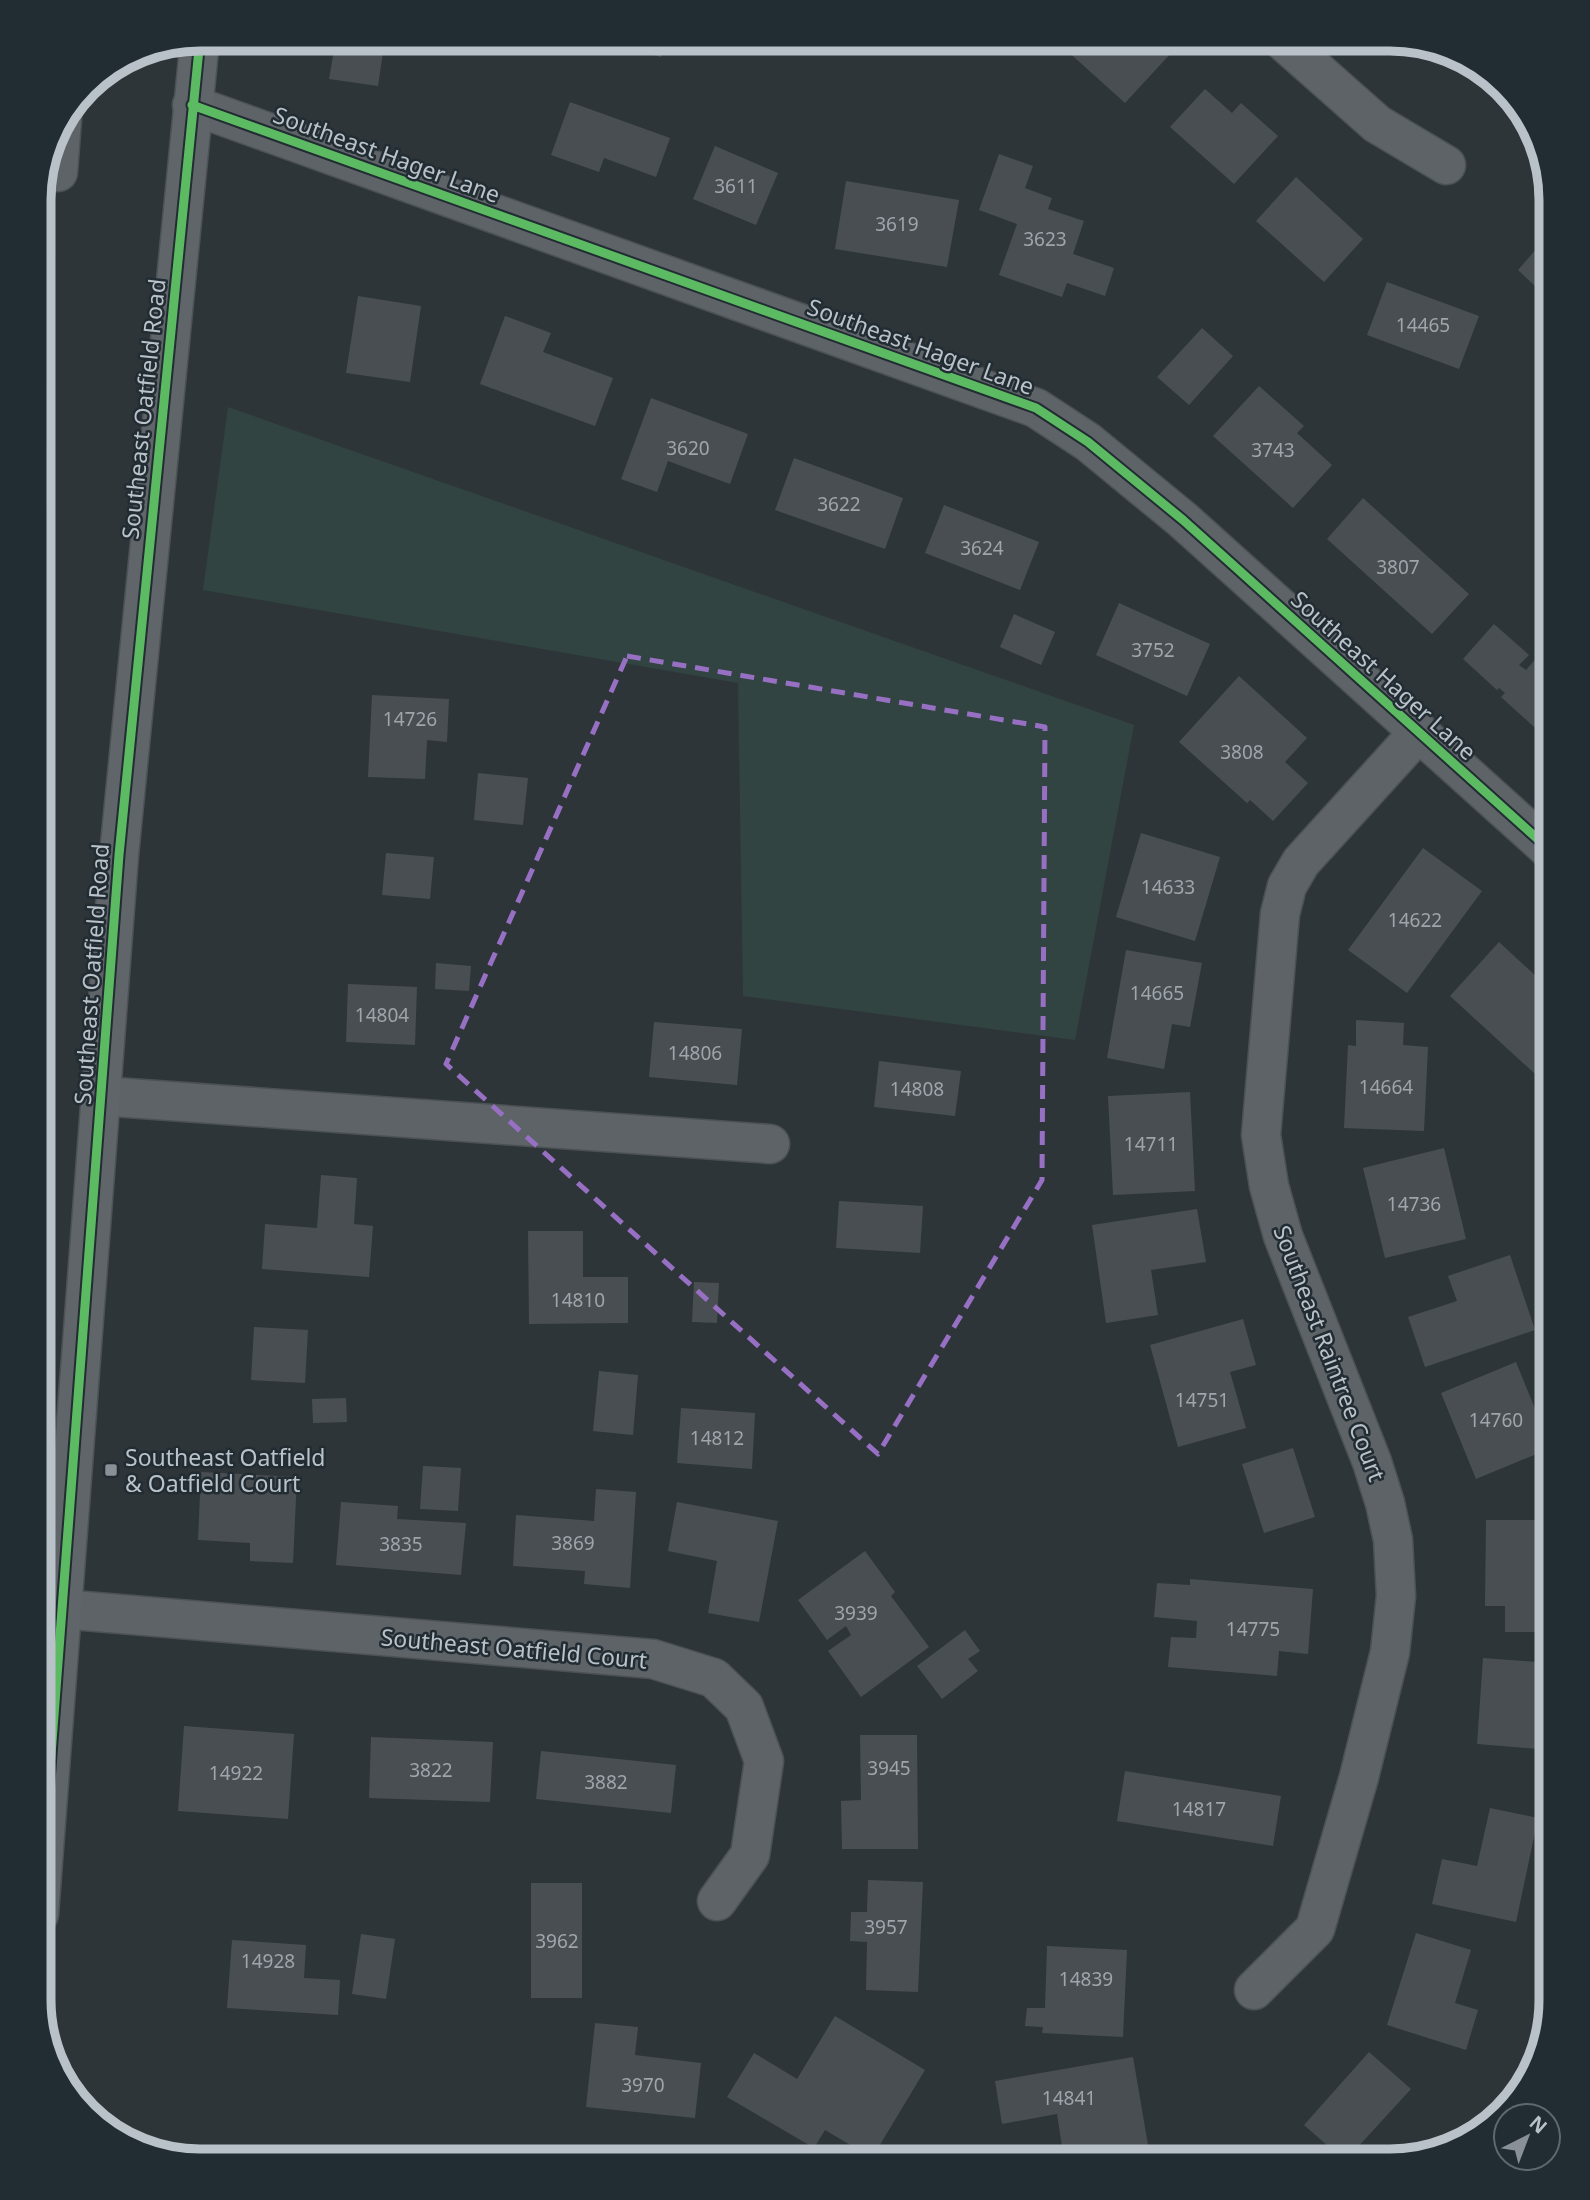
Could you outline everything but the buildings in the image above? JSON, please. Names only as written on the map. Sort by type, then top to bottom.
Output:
[{"type":"main road","name":"Southeast Oatfield Road","points":[[51,1742],[119,855],[198,51]]},
{"type":"street","points":[[1295,51],[1377,124],[1446,165]]},
{"type":"street","name":"Southeast Hager Lane","points":[[192,105],[1036,408],[1088,442],[1183,520],[1539,839]]},
{"type":"street","points":[[58,173],[60,150]]},
{"type":"street","name":"Southeast Raintree Court","points":[[1254,1990],[1315,1929],[1381,1690],[1390,1652],[1396,1596],[1393,1540],[1385,1503],[1283,1236],[1265,1161],[1261,1135],[1280,914],[1287,886],[1301,862],[1419,732]]},
{"type":"street","points":[[100,1096],[770,1144]]},
{"type":"street","name":"Southeast Oatfield Court","points":[[61,1609],[653,1659],[714,1678],[744,1707],[764,1761],[750,1854],[717,1901]]},
{"type":"highlighted area","points":[[627,656],[1045,727],[1042,1180],[878,1454],[446,1064]]},
{"type":"green space","points":[[228,407],[1134,725],[1075,1040],[743,996],[738,683],[203,590]]},
{"type":"cycle path","points":[[51,1755],[119,855],[199,51]]},
{"type":"cycle path","points":[[192,105],[1036,408],[1088,442],[1183,520],[1539,840]]},
{"type":"place","name":"Southeast Oatfield & Oatfield Court","points":[[111,1470]]}]
